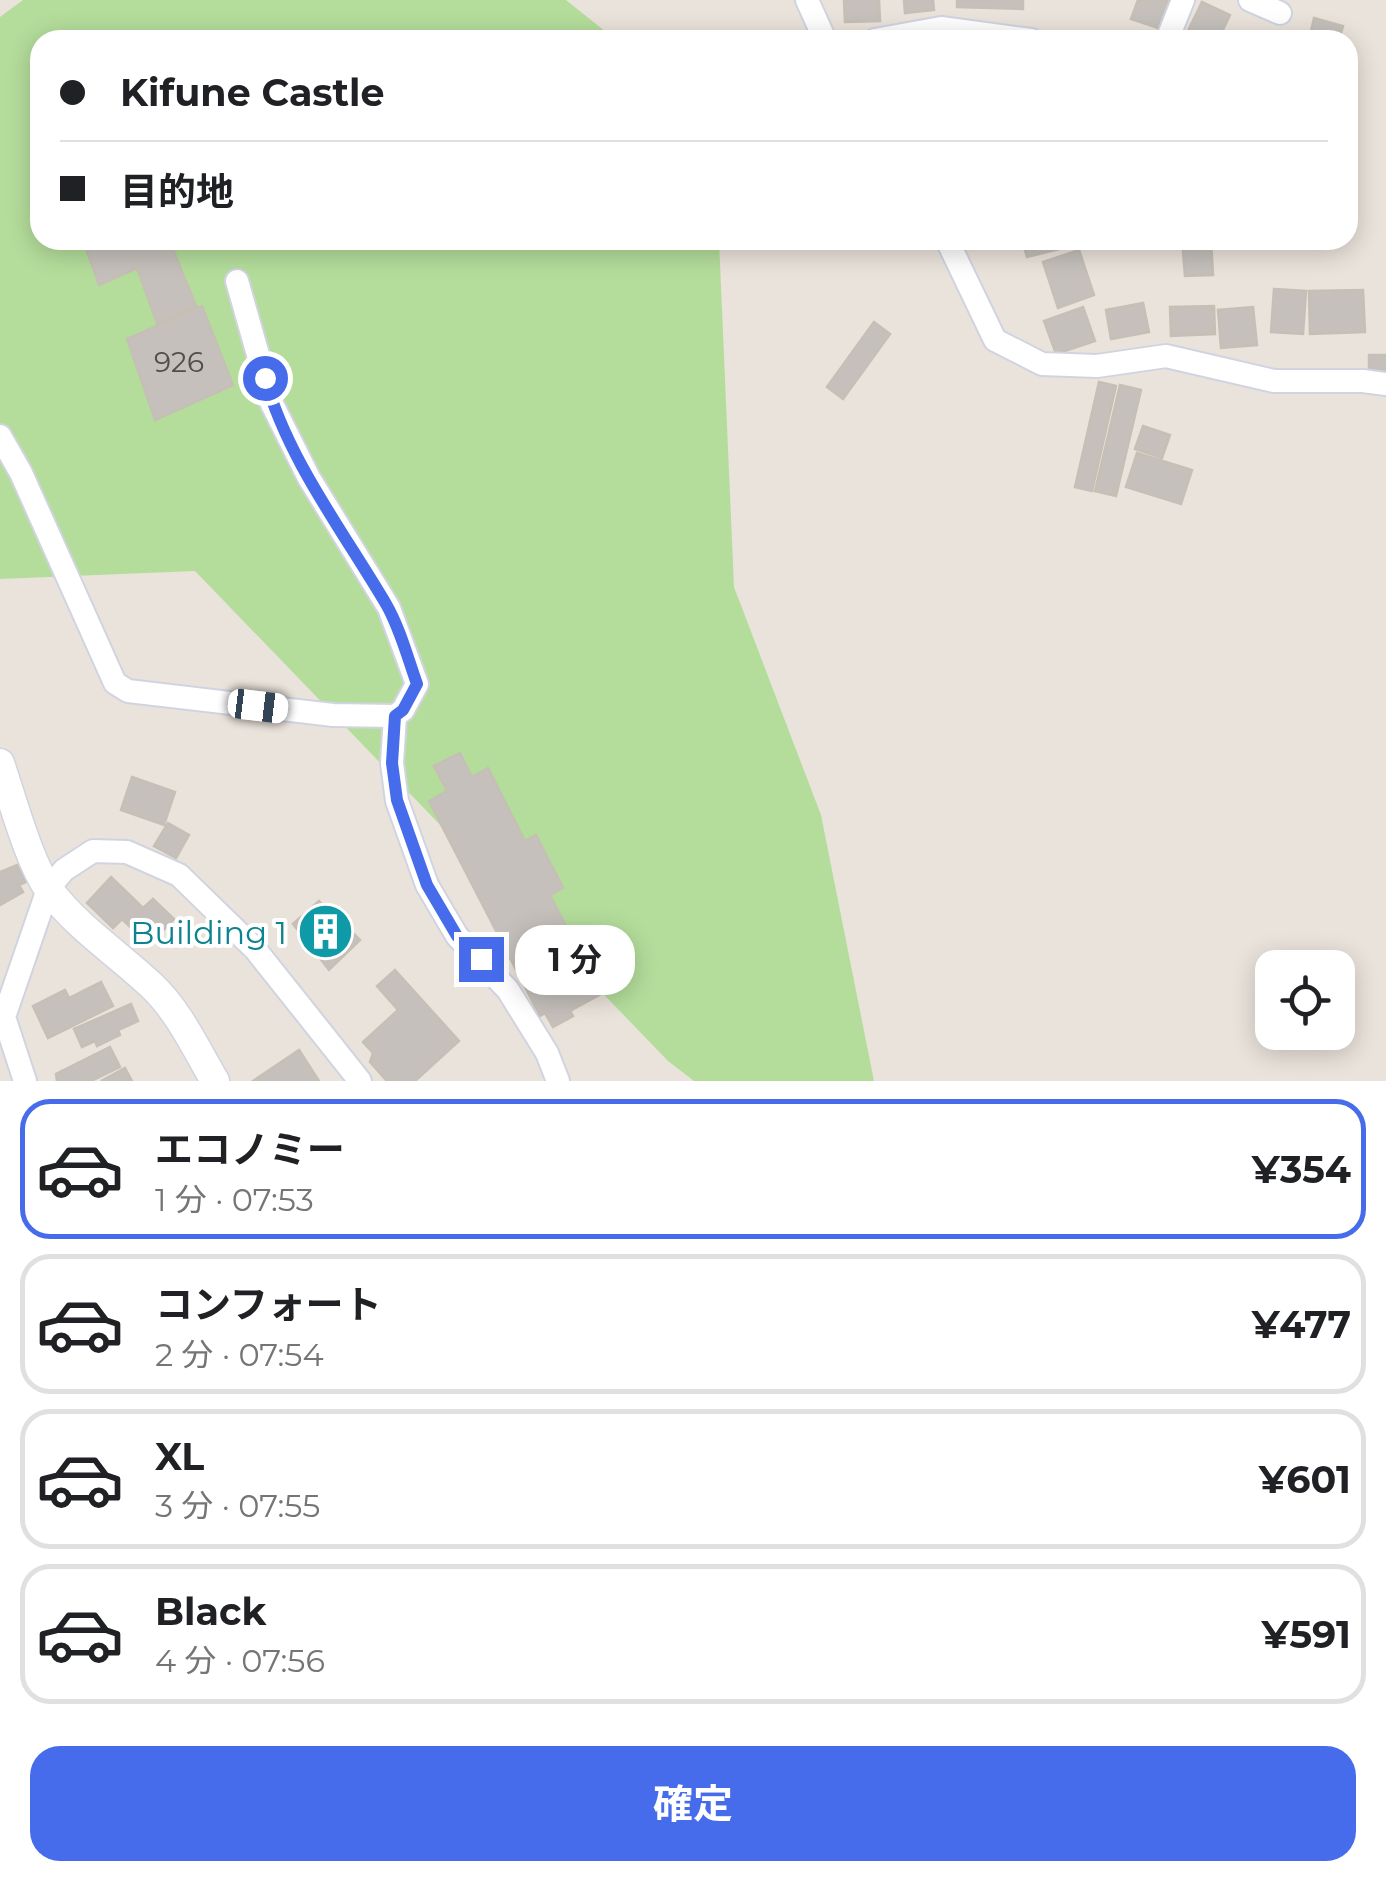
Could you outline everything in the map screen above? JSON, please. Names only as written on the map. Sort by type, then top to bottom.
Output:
[{"type":"street","points":[[807,0],[820,30]]},
{"type":"street","points":[[1171,30],[1182,0]]},
{"type":"street","points":[[1250,0],[1280,14]]},
{"type":"street","points":[[929,30],[955,30]]},
{"type":"street","points":[[952,250],[994,340],[1042,364],[1097,366],[1166,356],[1274,381],[1364,380],[1386,384]]},
{"type":"street","points":[[0,436],[21,473],[116,682],[128,691],[333,715],[395,716],[403,710],[417,684],[412,669],[389,608],[309,478],[272,404],[237,281]]},
{"type":"street","points":[[395,716],[392,763],[397,800],[427,885],[457,936],[508,990],[533,1028],[558,1081]]},
{"type":"street","points":[[0,763],[10,828],[48,889],[98,941],[154,988],[180,1022],[215,1081]]},
{"type":"street","points":[[25,1081],[2,1018],[48,889],[64,870],[92,852],[127,852],[179,875],[255,949],[360,1081]]},
{"type":"green space","points":[[23,0],[566,0],[604,30],[30,30],[30,250],[719,250],[734,587],[821,815],[874,1081],[694,1081],[668,1061],[195,571],[0,579],[0,17]]},
{"type":"building","points":[[844,0],[879,0],[880,21],[845,22]]},
{"type":"building","points":[[904,0],[933,0],[934,10],[905,13]]},
{"type":"building","points":[[957,0],[1023,0],[1023,9],[957,7]]},
{"type":"building","points":[[1138,0],[1173,0],[1164,30],[1131,19]]},
{"type":"building","points":[[1202,2],[1230,15],[1223,30],[1188,30]]},
{"type":"building","points":[[1314,18],[1343,26],[1342,30],[1311,30]]},
{"type":"building","points":[[87,250],[173,250],[196,306],[157,323],[137,268],[99,285]]},
{"type":"building","points":[[1025,250],[1055,250],[1027,257]]},
{"type":"building","points":[[1079,250],[1094,295],[1058,308],[1043,262]]},
{"type":"building","points":[[1183,250],[1212,250],[1213,275],[1185,276]]},
{"type":"building","points":[[1274,289],[1306,291],[1303,334],[1271,332]]},
{"type":"building","points":[[1363,290],[1365,332],[1310,334],[1309,291]]},
{"type":"building","points":[[1143,303],[1149,332],[1111,339],[1106,310]]},
{"type":"building","points":[[202,306],[233,385],[155,420],[127,339]]},
{"type":"building","points":[[1214,306],[1215,334],[1171,336],[1170,307]]},
{"type":"building","points":[[1083,307],[1095,341],[1056,354],[1044,321]]},
{"type":"building","points":[[1253,307],[1257,345],[1221,348],[1218,310]]},
{"type":"building","points":[[874,322],[890,334],[843,399],[827,387]]},
{"type":"building","points":[[1369,355],[1386,355],[1386,377],[1369,377]]},
{"type":"building","points":[[1099,382],[1116,386],[1092,491],[1075,487]]},
{"type":"building","points":[[1120,385],[1141,390],[1116,496],[1095,491]]},
{"type":"building","points":[[1143,426],[1170,435],[1162,458],[1135,449]]},
{"type":"building","points":[[1137,453],[1192,470],[1181,504],[1126,487]]},
{"type":"building","points":[[460,753],[472,777],[488,768],[525,841],[536,835],[563,888],[550,895],[601,994],[570,1011],[573,1016],[553,1027],[545,1013],[540,1016],[429,801],[447,791],[434,766]]},
{"type":"building","points":[[132,777],[175,792],[164,825],[121,810]]},
{"type":"building","points":[[168,823],[189,835],[176,858],[154,846]]},
{"type":"building","points":[[17,865],[26,882],[19,885],[23,892],[0,905],[0,872]]},
{"type":"building","points":[[111,877],[143,908],[153,899],[174,919],[149,945],[122,919],[113,928],[87,903]]},
{"type":"building","name":"Building 1","points":[[319,901],[360,940],[329,970],[293,924]]},
{"type":"building","points":[[395,970],[459,1041],[415,1081],[387,1081],[370,1062],[373,1053],[363,1042],[398,1010],[377,986]]},
{"type":"building","points":[[101,982],[113,1006],[48,1038],[33,1006],[65,990],[69,998]]},
{"type":"building","points":[[131,1004],[138,1021],[97,1046],[95,1041],[82,1047],[74,1029]]},
{"type":"building","points":[[110,1047],[120,1067],[91,1081],[57,1081],[56,1074]]},
{"type":"building","points":[[299,1050],[319,1081],[253,1081]]},
{"type":"building","points":[[125,1068],[132,1081],[101,1081]]},
{"type":"place","name":"Building 1","points":[[326,932]]},
{"type":"route","points":[[265,378],[272,404],[309,478],[389,608],[417,684],[403,710],[395,716],[392,763],[397,800],[427,885],[457,936],[481,959]]}]
